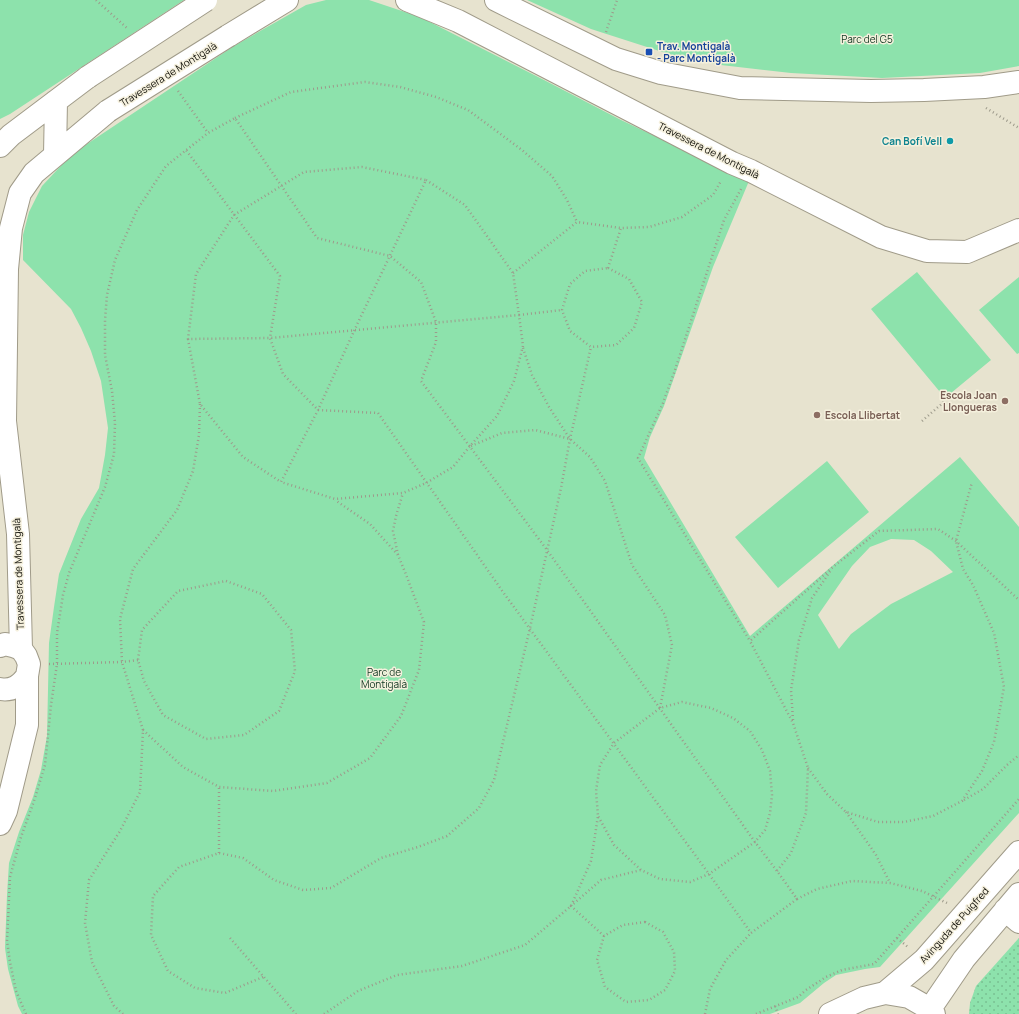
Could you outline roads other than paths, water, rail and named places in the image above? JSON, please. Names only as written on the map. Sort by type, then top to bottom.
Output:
[{"type":"street","points":[[0,146],[10,135],[88,77],[206,0]]},
{"type":"street","name":"Travessera de Montigalà","points":[[0,824],[6,812],[27,725],[19,659],[18,534],[2,421],[7,270],[11,228],[20,193],[34,173],[108,111],[287,0]]},
{"type":"street","name":"Travessera de Montigalà","points":[[407,0],[458,21],[741,167],[881,237],[927,251],[966,252],[1019,230]]},
{"type":"street","points":[[496,0],[616,59],[661,73],[740,88],[878,91],[984,87],[1019,82]]},
{"type":"street","points":[[54,155],[56,101]]},
{"type":"street","points":[[0,689],[9,690],[23,683],[19,659]]},
{"type":"street","name":"Avinguda de Puigfred","points":[[885,993],[924,960],[1019,852]]},
{"type":"street","points":[[835,1013],[864,998],[885,993],[909,997],[932,1012],[964,959],[1012,916],[1019,894]]},
{"type":"place","name":"Trav. Montigalà - Parc Montigalà","points":[[649,52]]},
{"type":"place","name":"Can Bofí Vell","points":[[950,141]]},
{"type":"place","name":"Escola Joan Llongueras","points":[[1005,401]]},
{"type":"place","name":"Escola Llibertat","points":[[817,415]]},
{"type":"park label","name":"Parc del G5","points":[[867,39]]},
{"type":"park label","name":"Parc de Montigalà","points":[[384,678]]}]
